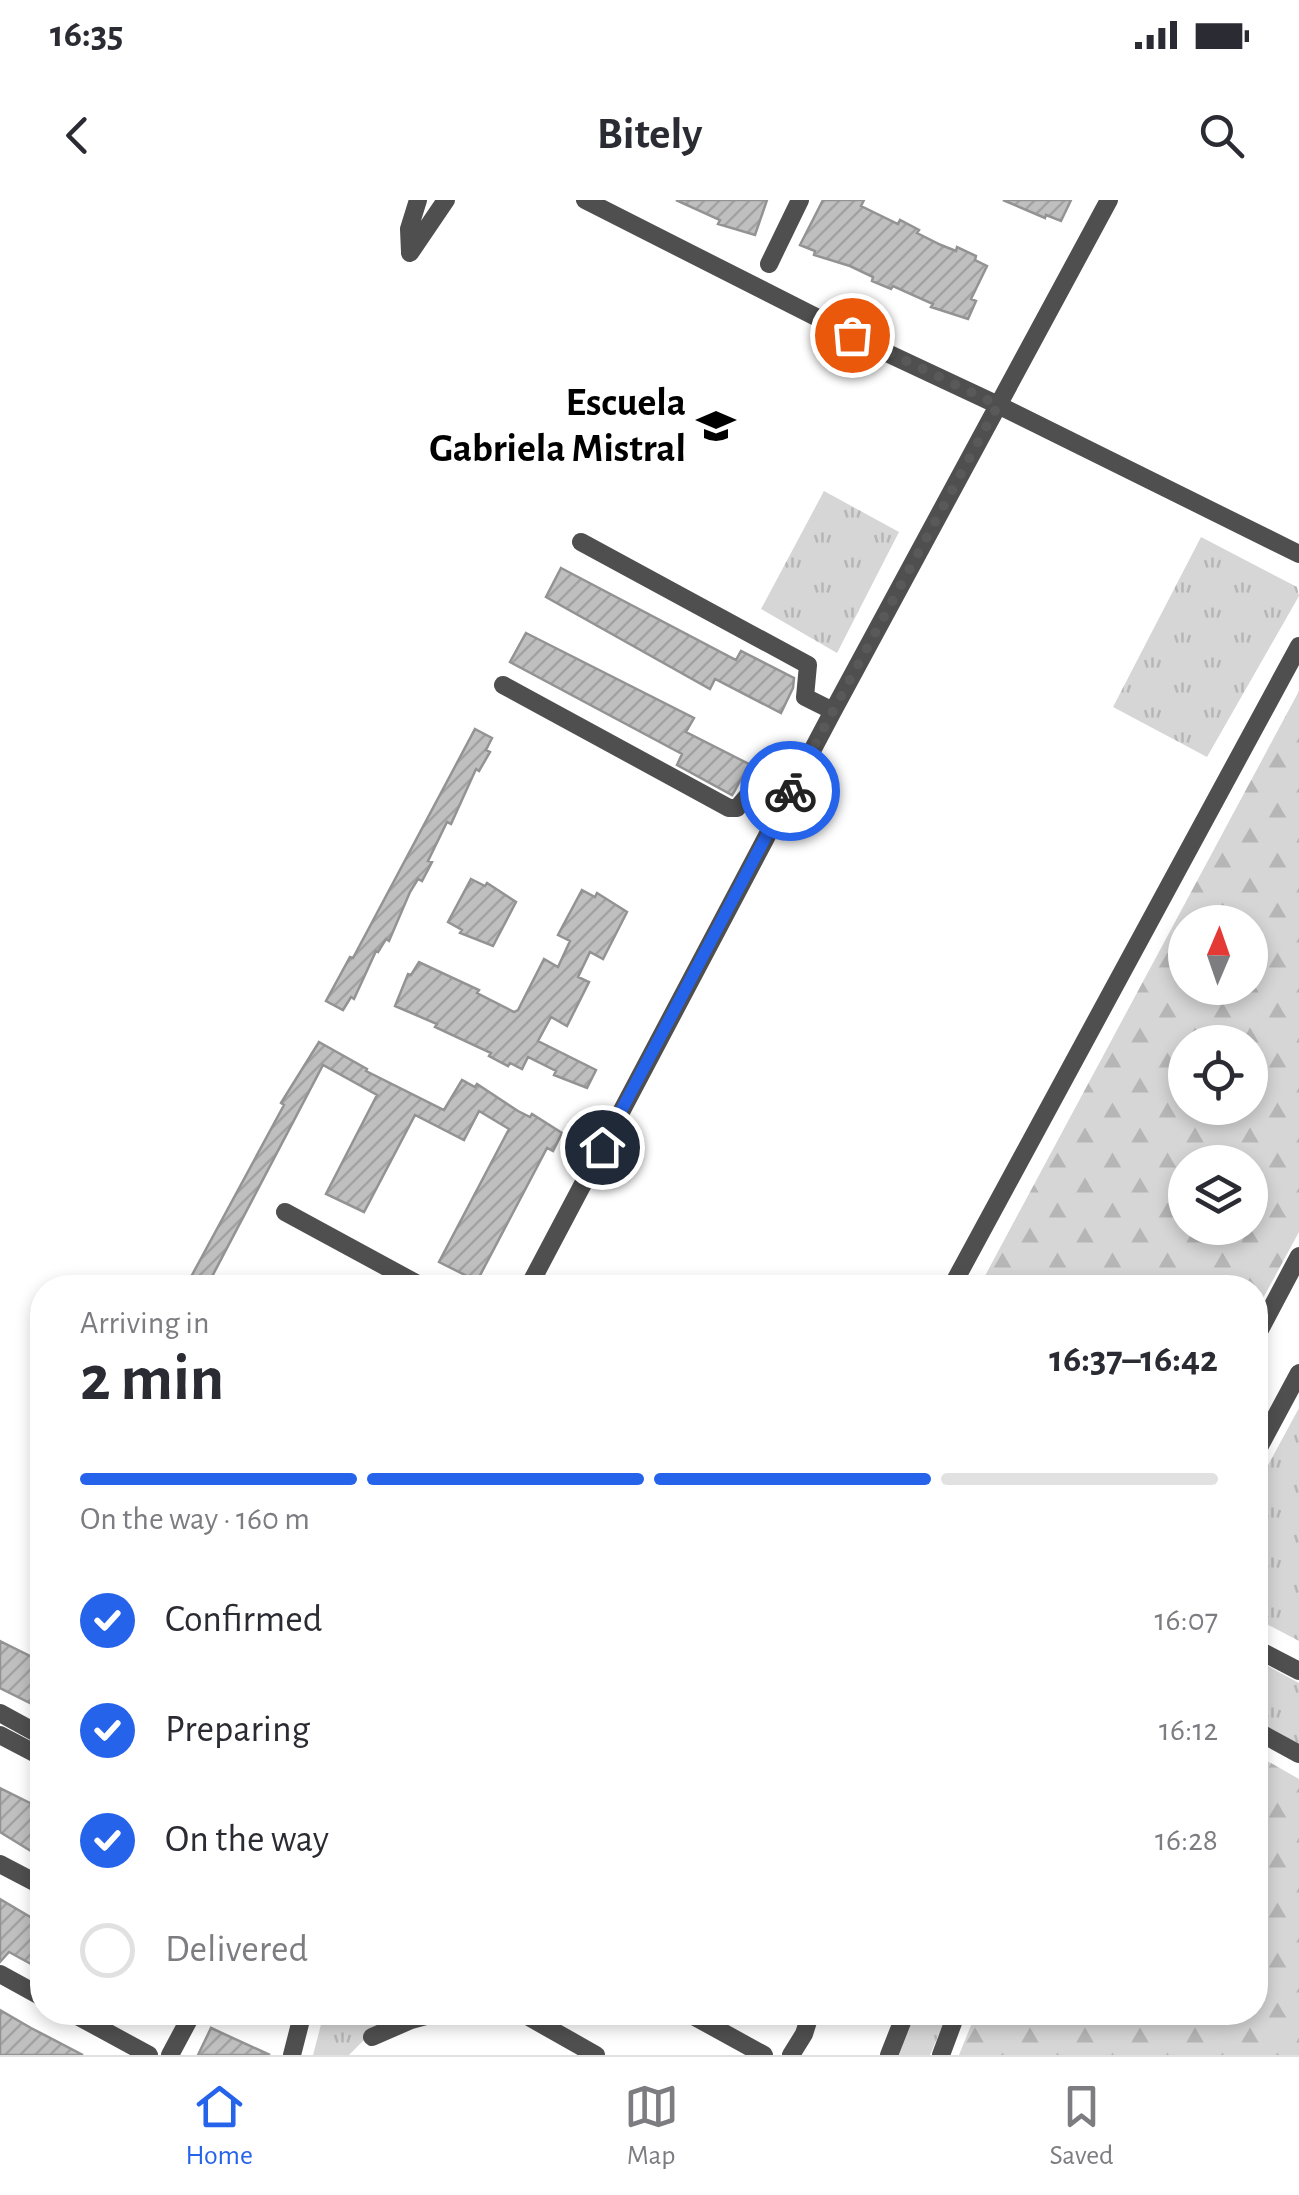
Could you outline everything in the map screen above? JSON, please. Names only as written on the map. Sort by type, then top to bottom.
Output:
[{"type":"street","points":[[418,200],[409,229],[410,253],[446,200]]},
{"type":"street","points":[[585,200],[1299,554]]},
{"type":"street","points":[[769,264],[800,200]]},
{"type":"street","points":[[535,1275],[783,804],[1109,200]]},
{"type":"street","points":[[581,542],[808,665],[805,696],[833,711]]},
{"type":"street","points":[[958,1275],[1299,646]]},
{"type":"street","points":[[503,685],[728,808],[738,808],[749,794],[758,791],[783,804]]},
{"type":"street","points":[[285,1212],[401,1275]]},
{"type":"street","points":[[1268,1314],[1299,1256]]},
{"type":"street","points":[[1268,1431],[1299,1373]]},
{"type":"street","points":[[1268,1655],[1299,1672]]},
{"type":"street","points":[[0,1713],[30,1729]]},
{"type":"street","points":[[0,1734],[30,1750]]},
{"type":"street","points":[[1268,1737],[1299,1754]]},
{"type":"street","points":[[0,1864],[30,1880]]},
{"type":"street","points":[[0,1974],[30,1990]]},
{"type":"street","points":[[94,2025],[149,2055]]},
{"type":"street","points":[[170,2055],[187,2025]]},
{"type":"street","points":[[292,2055],[300,2025]]},
{"type":"street","points":[[360,2055],[386,2025]]},
{"type":"street","points":[[372,2037],[400,2025]]},
{"type":"street","points":[[543,2025],[596,2055]]},
{"type":"street","points":[[710,2025],[764,2055]]},
{"type":"street","points":[[790,2055],[807,2025]]},
{"type":"street","points":[[889,2055],[901,2025]]},
{"type":"street","points":[[942,2055],[953,2025]]},
{"type":"green space","points":[[824,491],[899,532],[837,653],[761,609]]},
{"type":"green space","points":[[1201,537],[1297,587],[1299,596],[1207,757],[1113,707]]},
{"type":"green space","points":[[1299,691],[1299,1232],[1268,1289],[1268,1275],[985,1275],[1168,935],[1168,1005],[1268,1005],[1268,905],[1184,905]]},
{"type":"green space","points":[[1299,1408],[1299,1641],[1268,1625],[1268,1465]]},
{"type":"green space","points":[[1268,1666],[1299,1683],[1299,1744],[1268,1727]]},
{"type":"green space","points":[[1268,1761],[1299,1779],[1299,2055],[959,2055],[971,2025],[1268,2025]]},
{"type":"green space","points":[[321,2025],[379,2025],[349,2055],[313,2055]]},
{"type":"green space","points":[[909,2025],[943,2025],[930,2055],[897,2055]]},
{"type":"building","points":[[676,200],[767,200],[755,235],[718,224],[720,220]]},
{"type":"building","points":[[823,200],[864,200],[861,206],[898,224],[900,220],[941,245],[976,256],[975,260],[987,266],[971,299],[976,301],[968,319],[931,307],[933,304],[872,281],[873,277],[814,255],[815,251],[800,245]]},
{"type":"building","points":[[1003,200],[1071,200],[1061,221]]},
{"type":"building","points":[[561,568],[736,660],[741,651],[794,678],[781,713],[715,679],[710,689],[546,597]]},
{"type":"building","points":[[526,633],[694,718],[686,732],[749,764],[732,795],[677,765],[682,754],[510,662]]},
{"type":"building","points":[[475,729],[492,738],[486,750],[490,752],[479,771],[476,769],[451,824],[447,822],[428,861],[432,862],[422,881],[418,879],[410,892],[389,941],[386,939],[376,951],[354,999],[351,997],[343,1010],[326,1001],[350,957],[353,958]]},
{"type":"building","points":[[471,879],[485,886],[487,883],[516,902],[493,946],[460,933],[462,930],[448,922]]},
{"type":"building","points":[[582,890],[595,897],[597,893],[627,912],[603,959],[590,952],[578,977],[589,982],[567,1026],[551,1017],[538,1041],[596,1070],[587,1088],[554,1075],[556,1071],[528,1057],[522,1069],[510,1063],[508,1066],[489,1056],[491,1053],[435,1027],[437,1024],[395,1006],[408,974],[419,962],[479,990],[477,993],[514,1012],[518,1010],[544,959],[558,967],[570,941],[558,935]]},
{"type":"building","points":[[319,1042],[366,1071],[444,1110],[462,1080],[475,1087],[477,1084],[562,1133],[553,1151],[547,1148],[480,1275],[465,1275],[439,1262],[509,1129],[479,1111],[464,1140],[415,1115],[364,1212],[326,1194],[377,1095],[323,1065],[213,1275],[192,1275],[284,1105],[281,1103]]},
{"type":"building","points":[[0,1641],[30,1656],[30,1703],[0,1688]]},
{"type":"building","points":[[0,1788],[30,1803],[30,1850],[0,1832]]},
{"type":"building","points":[[0,1899],[30,1917],[30,1963],[9,1952],[0,1962]]},
{"type":"building","points":[[0,2010],[31,2028],[83,2055],[0,2055]]},
{"type":"building","points":[[211,2028],[270,2055],[198,2055]]},
{"type":"way so far","points":[[790,791],[998,405],[852,335]]},
{"type":"place","name":"Escuela Gabriela Mistral","points":[[716,426]]},
{"type":"route","points":[[602,1147],[790,791]]}]
